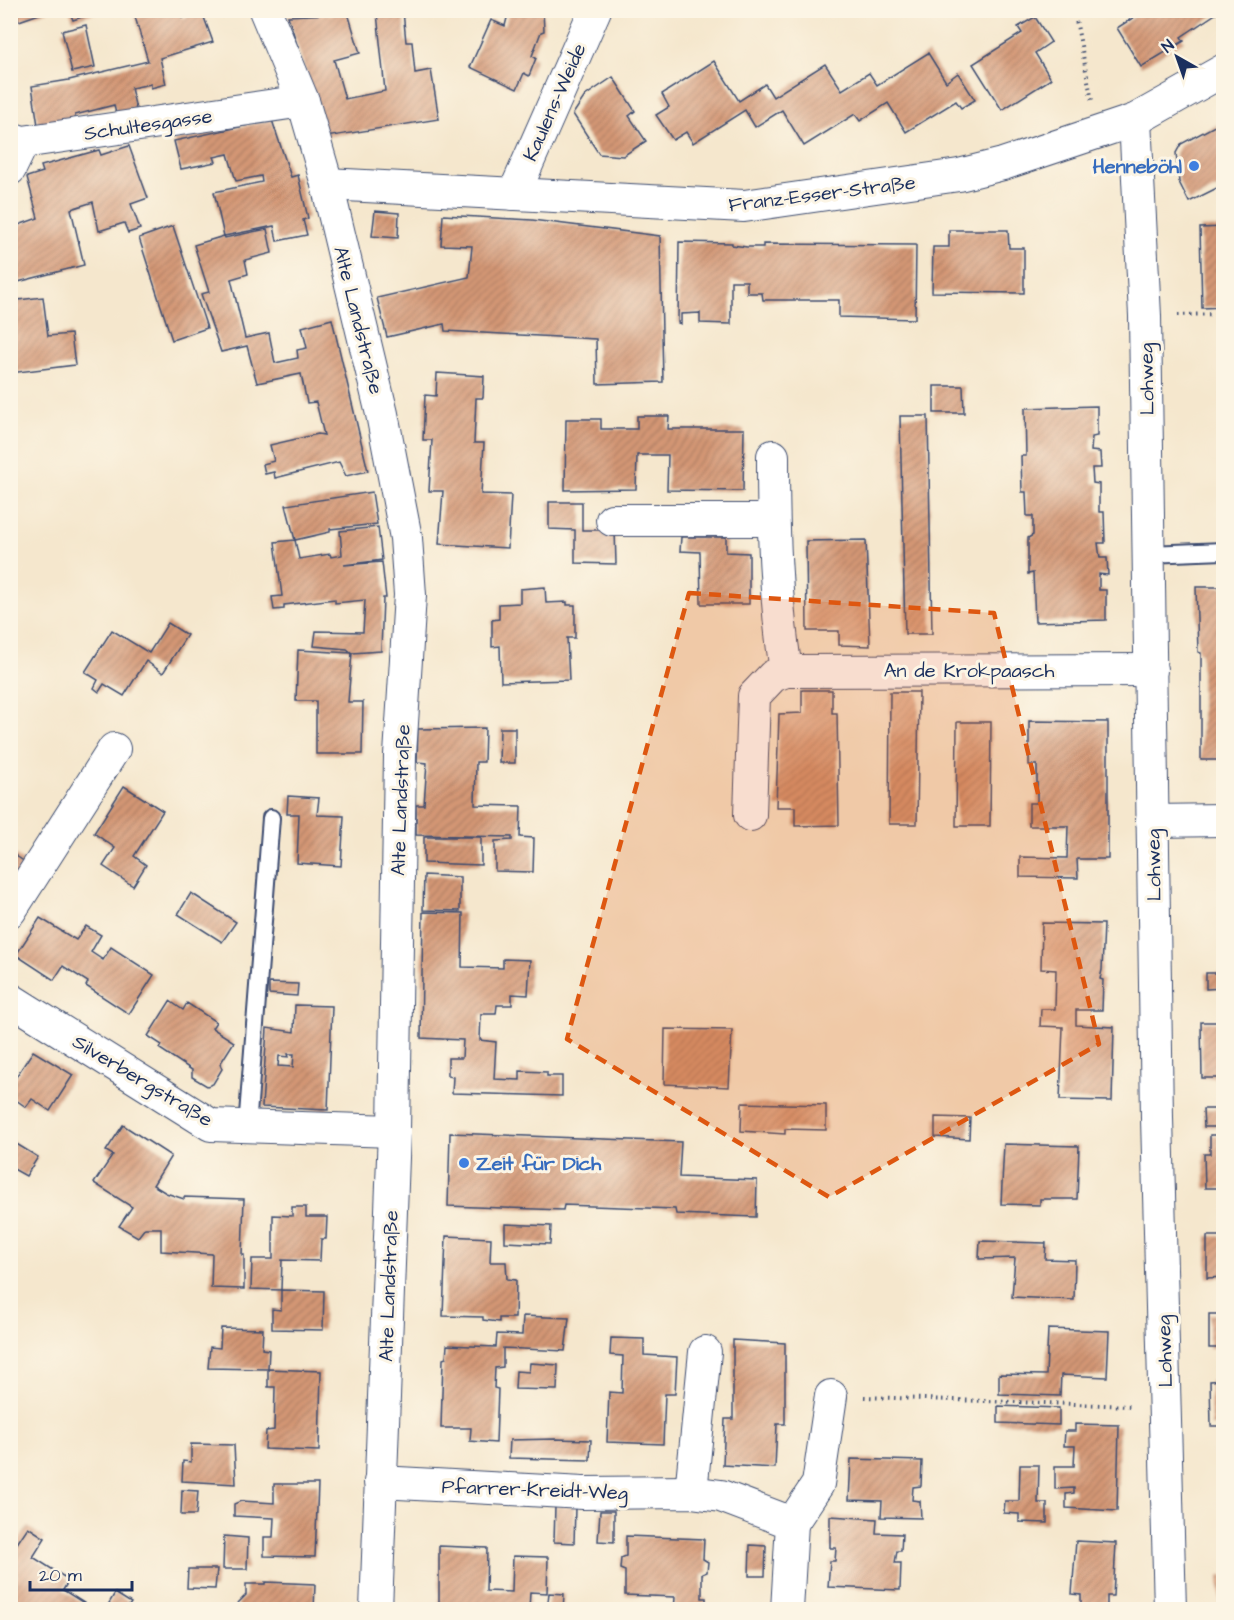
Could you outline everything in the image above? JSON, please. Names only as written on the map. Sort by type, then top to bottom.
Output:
[{"type":"street","name":"Alte Landstraße","points":[[265,10],[303,101],[327,184],[382,414],[406,538],[409,584],[408,648],[400,755],[394,1131],[376,1610]]},
{"type":"street","name":"Kaulens-Weide","points":[[514,194],[595,10]]},
{"type":"street","name":"Franz-Esser-Straße","points":[[327,184],[744,206],[958,175],[1135,120],[1224,70]]},
{"type":"street","name":"Schultesgasse","points":[[15,149],[303,101]]},
{"type":"street","name":"Lohweg","points":[[1135,120],[1144,316],[1157,1118],[1170,1610]]},
{"type":"street","points":[[750,815],[754,696],[773,676],[786,670],[780,634],[773,520],[773,456]]},
{"type":"street","points":[[612,520],[773,520]]},
{"type":"street","name":"An de Krokpaasch","points":[[786,670],[1151,670]]},
{"type":"street","points":[[10,911],[114,749]]},
{"type":"street","points":[[1152,821],[1224,820]]},
{"type":"street","name":"Silverbergstraße","points":[[10,999],[211,1125],[247,1128],[394,1131]]},
{"type":"street","points":[[691,1492],[705,1352]]},
{"type":"street","points":[[787,1610],[792,1523],[818,1484],[831,1395]]},
{"type":"street","name":"Pfarrer-Kreidt-Weg","points":[[380,1482],[583,1493],[691,1492],[721,1496],[792,1523]]},
{"type":"lane","points":[[1148,554],[1224,551]]},
{"type":"lane","points":[[247,1128],[271,818]]},
{"type":"path","points":[[1074,10],[1091,92],[1096,134]]},
{"type":"path","points":[[1144,316],[1224,314]]},
{"type":"path","points":[[831,1395],[1166,1407]]},
{"type":"highlighted area","points":[[689,593],[994,613],[1099,1044],[829,1197],[567,1039]]},
{"type":"building","points":[[15,10],[48,10],[48,11],[19,21]]},
{"type":"building","points":[[69,10],[100,10],[100,11],[73,20]]},
{"type":"building","points":[[133,10],[179,10],[182,18],[202,12],[213,42],[160,58],[166,84],[151,88],[151,84],[131,88],[136,109],[116,114],[114,105],[75,115],[76,126],[39,132],[32,86],[69,80],[148,61]]},
{"type":"building","points":[[509,10],[543,10],[544,31],[541,32],[532,56],[536,58],[529,76],[524,73],[517,89],[470,67],[491,20],[505,26]]},
{"type":"building","points":[[1145,10],[1224,10],[1224,16],[1220,11],[1181,37],[1184,41],[1141,67],[1117,28]]},
{"type":"building","points":[[403,11],[406,42],[412,42],[415,73],[431,70],[439,119],[326,137],[288,16],[348,13],[360,53],[334,60],[345,99],[385,91],[377,13]]},
{"type":"building","points":[[1035,17],[1051,42],[1035,53],[1051,79],[1002,110],[973,64],[1022,33],[1018,27]]},
{"type":"building","points":[[86,25],[95,67],[72,72],[62,31]]},
{"type":"building","points":[[928,53],[946,82],[958,73],[975,100],[961,108],[956,101],[906,132],[888,103],[860,121],[855,114],[804,146],[782,110],[755,127],[745,110],[693,143],[686,132],[673,140],[656,115],[669,107],[662,94],[714,61],[739,101],[765,84],[773,97],[825,64],[842,90],[869,73],[877,85]]},
{"type":"building","points":[[613,77],[635,111],[629,116],[646,141],[623,156],[599,154],[573,114],[585,96]]},
{"type":"building","points":[[272,120],[291,177],[298,175],[308,218],[303,220],[307,235],[277,241],[274,226],[224,236],[214,192],[262,182],[261,176],[236,181],[228,154],[214,157],[216,162],[181,169],[174,141]]},
{"type":"building","name":"Henneböhl","points":[[1224,121],[1224,190],[1221,186],[1189,202],[1179,182],[1176,153],[1181,144]]},
{"type":"building","points":[[129,146],[148,198],[131,204],[140,229],[128,233],[124,223],[99,231],[93,202],[71,209],[84,265],[14,283],[10,270],[10,228],[38,218],[27,177],[43,172],[41,166],[99,150],[101,155]]},
{"type":"building","points":[[375,211],[399,213],[398,238],[372,236]]},
{"type":"building","points":[[443,215],[532,220],[660,236],[663,382],[597,384],[596,339],[445,331],[444,324],[387,337],[377,298],[469,277],[472,246],[441,245]]},
{"type":"building","points":[[173,226],[207,328],[172,340],[139,238]]},
{"type":"building","points":[[1224,227],[1224,307],[1202,308],[1200,228]]},
{"type":"building","points":[[267,229],[272,253],[245,260],[248,274],[231,279],[245,338],[269,333],[275,363],[298,358],[297,350],[307,348],[302,327],[332,319],[368,471],[346,476],[339,462],[275,478],[274,472],[265,474],[263,464],[274,461],[270,445],[318,434],[324,435],[316,402],[307,403],[301,374],[257,383],[247,346],[221,352],[201,294],[209,292],[194,245],[224,236],[225,238]]},
{"type":"building","points":[[949,230],[1008,230],[1009,248],[1024,248],[1024,293],[932,292],[933,247],[949,247]]},
{"type":"building","points":[[679,242],[732,243],[732,245],[747,247],[763,247],[763,244],[916,245],[915,319],[839,317],[839,300],[763,300],[762,293],[747,293],[747,281],[731,281],[731,324],[700,323],[700,313],[681,314],[681,324],[678,323]]},
{"type":"building","points":[[43,297],[48,336],[71,334],[75,365],[10,373],[10,301]]},
{"type":"building","points":[[437,373],[484,376],[483,398],[476,398],[474,443],[484,443],[481,494],[511,495],[508,548],[439,544],[443,491],[429,491],[432,440],[423,440],[425,395],[436,396]]},
{"type":"building","points":[[934,386],[963,386],[964,413],[934,413]]},
{"type":"building","points":[[1097,406],[1097,436],[1092,437],[1091,451],[1100,452],[1101,468],[1092,468],[1093,483],[1099,484],[1099,512],[1104,512],[1105,543],[1098,543],[1100,558],[1107,558],[1108,575],[1099,574],[1099,590],[1106,590],[1106,620],[1035,622],[1033,573],[1028,574],[1028,538],[1033,535],[1033,516],[1027,516],[1026,492],[1022,492],[1021,456],[1026,456],[1025,408]]},
{"type":"building","points":[[637,416],[669,416],[668,429],[744,429],[743,491],[667,490],[668,455],[637,455],[636,489],[565,490],[566,419],[601,419],[601,429],[637,429]]},
{"type":"building","points":[[900,416],[928,416],[932,634],[905,634]]},
{"type":"building","points":[[372,492],[377,524],[330,529],[330,532],[295,540],[286,505]]},
{"type":"building","points":[[549,502],[582,502],[582,530],[615,530],[616,564],[575,563],[575,530],[549,529]]},
{"type":"building","points":[[378,527],[382,560],[344,565],[382,562],[386,598],[383,598],[381,651],[352,653],[347,649],[314,646],[316,631],[363,632],[365,600],[335,603],[335,599],[284,605],[284,609],[274,610],[272,597],[282,596],[275,542],[295,540],[299,559],[330,554],[331,557],[342,555],[340,531]]},
{"type":"building","points":[[681,537],[726,537],[726,552],[749,553],[749,604],[701,604],[700,552],[680,551]]},
{"type":"building","points":[[866,540],[870,646],[839,645],[839,631],[807,631],[806,541]]},
{"type":"building","points":[[545,587],[546,603],[567,602],[567,605],[575,605],[575,638],[567,638],[569,680],[501,682],[500,646],[492,647],[492,620],[499,619],[499,604],[520,603],[520,589]]},
{"type":"building","points":[[1196,587],[1224,587],[1224,760],[1201,760],[1201,653],[1198,652]]},
{"type":"building","points":[[168,623],[187,635],[163,673],[146,661],[124,696],[104,684],[99,692],[94,688],[98,680],[85,672],[112,630],[149,653]]},
{"type":"building","points":[[298,650],[352,653],[348,702],[363,702],[362,754],[316,754],[316,701],[296,701]]},
{"type":"building","points":[[802,690],[832,690],[832,713],[837,713],[839,825],[795,826],[795,807],[776,807],[779,714],[802,713]]},
{"type":"building","points":[[890,692],[919,692],[917,824],[889,824]]},
{"type":"building","points":[[1029,721],[1108,722],[1108,859],[1077,859],[1078,878],[1020,877],[1020,857],[1067,858],[1068,826],[1029,826],[1029,803],[1037,803],[1037,765],[1029,765]]},
{"type":"building","points":[[957,722],[991,722],[990,826],[956,826]]},
{"type":"building","points":[[485,728],[484,762],[476,762],[475,805],[521,806],[520,837],[534,838],[533,872],[495,871],[495,841],[512,840],[512,837],[416,835],[416,805],[424,805],[427,763],[417,762],[418,729]]},
{"type":"building","points":[[500,728],[515,728],[515,763],[499,763]]},
{"type":"building","points":[[124,786],[163,811],[134,856],[146,865],[133,886],[103,866],[115,848],[94,833]]},
{"type":"building","points":[[288,796],[319,798],[317,815],[344,816],[341,866],[297,863],[299,814],[287,814]]},
{"type":"building","points":[[424,837],[481,837],[481,865],[424,863]]},
{"type":"building","points":[[13,854],[28,864],[10,890],[10,858]]},
{"type":"building","points":[[424,875],[460,877],[460,911],[423,910]]},
{"type":"building","points":[[191,893],[236,922],[222,942],[178,914]]},
{"type":"building","points":[[423,912],[463,913],[462,967],[503,968],[503,959],[530,960],[528,995],[512,994],[512,1005],[497,1005],[496,1014],[481,1014],[480,1040],[496,1042],[494,1079],[520,1080],[520,1071],[547,1072],[547,1076],[562,1076],[562,1096],[452,1093],[453,1077],[448,1076],[448,1058],[462,1058],[463,1040],[421,1038]]},
{"type":"building","points":[[40,918],[76,940],[86,926],[101,935],[91,952],[103,960],[111,947],[154,975],[129,1014],[86,986],[88,982],[63,966],[54,980],[16,955]]},
{"type":"building","points":[[1042,923],[1104,924],[1100,979],[1103,980],[1102,1010],[1076,1010],[1076,1025],[1114,1027],[1112,1101],[1060,1100],[1063,1027],[1040,1026],[1041,1009],[1055,1009],[1056,970],[1041,969]]},
{"type":"building","points":[[1206,973],[1224,973],[1224,988],[1206,989]]},
{"type":"building","points":[[269,983],[298,984],[297,996],[269,994]]},
{"type":"building","points":[[170,1001],[183,1010],[187,1003],[216,1022],[212,1028],[234,1042],[220,1064],[222,1069],[213,1084],[207,1086],[192,1077],[192,1070],[160,1049],[162,1045],[148,1036]]},
{"type":"building","points":[[295,1005],[332,1006],[328,1110],[262,1107],[267,1028],[294,1032]],"holes":[[[288,1054],[294,1054],[293,1067],[278,1066],[279,1056],[289,1057]]]},
{"type":"building","points":[[1201,1022],[1224,1022],[1224,1078],[1202,1078]]},
{"type":"building","points":[[665,1029],[732,1030],[729,1087],[664,1084]]},
{"type":"building","points":[[33,1051],[73,1075],[50,1111],[32,1099],[26,1107],[13,1098],[10,1103],[10,1086]]},
{"type":"building","points":[[742,1103],[826,1105],[826,1130],[785,1129],[785,1134],[741,1131]]},
{"type":"building","points":[[1203,1109],[1224,1109],[1224,1127],[1204,1127]]},
{"type":"building","points":[[935,1117],[970,1118],[969,1139],[935,1137]]},
{"type":"building","points":[[123,1125],[171,1156],[153,1185],[166,1193],[184,1199],[184,1197],[244,1199],[242,1255],[244,1255],[244,1289],[211,1288],[212,1254],[161,1251],[161,1228],[145,1228],[138,1237],[119,1226],[132,1207],[94,1183],[113,1155],[106,1151]]},
{"type":"building","points":[[450,1133],[681,1142],[679,1177],[757,1180],[756,1217],[676,1214],[675,1209],[564,1205],[563,1210],[448,1206]]},
{"type":"building","points":[[1210,1135],[1224,1135],[1224,1188],[1205,1188],[1204,1154],[1210,1154]]},
{"type":"building","points":[[10,1140],[38,1157],[26,1176],[10,1167]]},
{"type":"building","points":[[1004,1144],[1079,1146],[1077,1199],[1040,1199],[1040,1205],[1001,1204]]},
{"type":"building","points":[[292,1207],[306,1207],[306,1217],[327,1217],[326,1239],[321,1239],[320,1261],[282,1260],[281,1290],[251,1289],[252,1259],[273,1259],[273,1215],[292,1216]]},
{"type":"building","points":[[505,1224],[551,1226],[550,1244],[505,1242]]},
{"type":"building","points":[[446,1236],[491,1238],[490,1262],[506,1262],[507,1279],[516,1280],[515,1318],[499,1318],[499,1322],[483,1320],[483,1317],[443,1316]]},
{"type":"building","points":[[1207,1236],[1224,1236],[1224,1277],[1207,1278]]},
{"type":"building","points":[[980,1241],[1046,1243],[1045,1259],[1075,1260],[1074,1300],[1012,1297],[1015,1258],[979,1259]]},
{"type":"building","points":[[281,1290],[324,1291],[323,1330],[272,1329],[272,1309],[281,1310]]},
{"type":"building","points":[[1209,1314],[1224,1314],[1224,1348],[1209,1348]]},
{"type":"building","points":[[523,1316],[569,1318],[565,1351],[503,1348],[503,1367],[495,1368],[494,1388],[498,1389],[496,1443],[470,1441],[471,1428],[441,1428],[443,1359],[446,1358],[447,1345],[496,1347],[497,1334],[522,1335]]},
{"type":"building","points":[[221,1328],[263,1329],[262,1349],[269,1350],[268,1369],[208,1368],[210,1347],[220,1348]]},
{"type":"building","points":[[1048,1329],[1109,1331],[1107,1377],[1061,1375],[1060,1396],[999,1394],[999,1374],[1046,1375]]},
{"type":"building","points":[[611,1338],[644,1339],[644,1355],[677,1357],[675,1394],[665,1394],[663,1444],[607,1442],[609,1392],[622,1393],[623,1356],[610,1355]]},
{"type":"building","points":[[733,1340],[785,1343],[785,1424],[777,1424],[775,1468],[723,1465],[725,1419],[733,1419]]},
{"type":"building","points":[[530,1363],[558,1365],[557,1390],[515,1389],[516,1371],[529,1372]]},
{"type":"building","points":[[268,1369],[321,1371],[319,1451],[265,1449],[266,1431],[274,1430],[275,1387],[268,1387]]},
{"type":"building","points":[[1224,1380],[1224,1426],[1211,1426],[1210,1381]]},
{"type":"building","points":[[998,1406],[1059,1408],[1059,1425],[998,1423]]},
{"type":"building","points":[[1075,1424],[1119,1425],[1117,1511],[1066,1508],[1066,1494],[1074,1493],[1074,1488],[1055,1489],[1055,1466],[1074,1466],[1075,1446],[1064,1446],[1065,1431],[1075,1431]]},
{"type":"building","points":[[510,1440],[591,1440],[590,1460],[509,1458]]},
{"type":"building","points":[[191,1444],[234,1445],[236,1484],[182,1481],[183,1461],[191,1462]]},
{"type":"building","points":[[851,1459],[922,1461],[921,1486],[913,1487],[912,1500],[920,1501],[921,1518],[881,1517],[882,1501],[849,1500]]},
{"type":"building","points":[[1020,1465],[1039,1465],[1038,1503],[1047,1503],[1047,1523],[1019,1522],[1019,1514],[1004,1513],[1005,1501],[1019,1501]]},
{"type":"building","points":[[274,1484],[318,1484],[315,1557],[264,1556],[264,1537],[273,1537],[274,1518],[234,1516],[234,1504],[241,1501],[274,1503]]},
{"type":"building","points":[[182,1490],[198,1491],[196,1515],[181,1515]]},
{"type":"building","points":[[555,1506],[575,1507],[574,1543],[554,1542]]},
{"type":"building","points":[[600,1511],[614,1511],[614,1542],[598,1541]]},
{"type":"building","points":[[830,1516],[877,1519],[876,1533],[902,1534],[901,1551],[897,1551],[895,1563],[901,1563],[900,1590],[828,1587],[830,1561],[835,1561],[836,1548],[830,1548]]},
{"type":"building","points":[[28,1527],[45,1538],[33,1557],[69,1580],[63,1590],[95,1610],[10,1610],[10,1587],[18,1575],[10,1570],[10,1554]]},
{"type":"building","points":[[224,1536],[248,1538],[247,1569],[223,1569]]},
{"type":"building","points":[[626,1536],[704,1539],[703,1559],[708,1562],[707,1572],[702,1574],[702,1598],[706,1598],[706,1610],[674,1610],[675,1597],[625,1595],[625,1571],[620,1569],[621,1558],[626,1556]]},
{"type":"building","points":[[1076,1541],[1116,1543],[1113,1596],[1107,1596],[1107,1610],[1081,1610],[1081,1595],[1072,1594]]},
{"type":"building","points":[[750,1545],[766,1546],[765,1576],[749,1576]]},
{"type":"building","points":[[439,1546],[487,1548],[486,1591],[512,1592],[513,1556],[548,1557],[547,1593],[530,1592],[529,1610],[439,1610]]},
{"type":"building","points":[[188,1569],[217,1569],[215,1589],[187,1588]]},
{"type":"building","points":[[1219,1576],[1224,1576],[1224,1610],[1220,1610]]},
{"type":"building","points":[[265,1582],[315,1584],[314,1610],[238,1610],[238,1603],[246,1595],[246,1584],[265,1584]]},
{"type":"building","points":[[115,1593],[131,1603],[126,1610],[105,1610]]},
{"type":"building","points":[[549,1593],[564,1594],[563,1610],[547,1610]]},
{"type":"place","name":"Henneböhl","points":[[1194,166]]},
{"type":"place","name":"Zeit für Dich","points":[[464,1163]]}]
